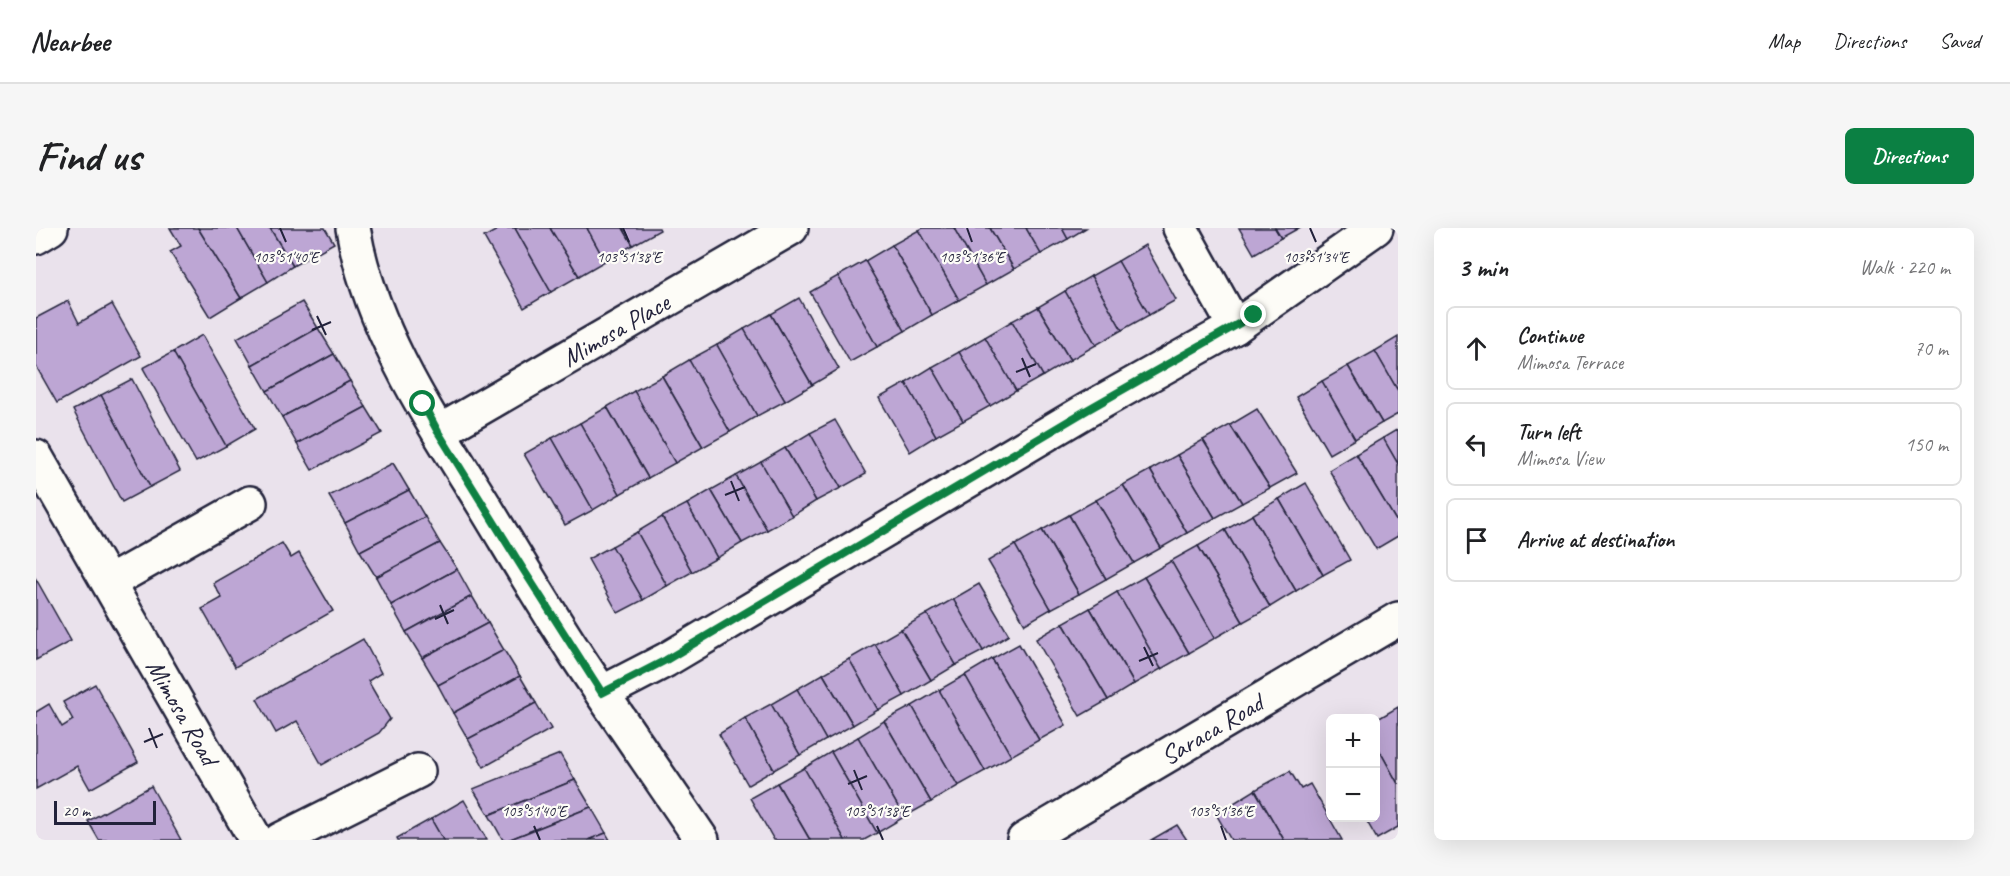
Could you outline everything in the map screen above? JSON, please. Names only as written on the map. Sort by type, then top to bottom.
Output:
[{"type":"street","points":[[36,237],[51,228]]},
{"type":"street","points":[[353,228],[358,255],[370,294],[397,355],[438,432],[571,646],[702,840]]},
{"type":"street","name":"Mimosa Place","points":[[438,432],[791,228]]},
{"type":"street","points":[[1179,228],[1235,327]]},
{"type":"street","points":[[602,693],[666,660],[1087,410],[1235,327],[1376,228]]},
{"type":"street","name":"Mimosa Road","points":[[36,457],[110,582],[256,840]]},
{"type":"street","points":[[110,582],[250,502]]},
{"type":"street","name":"Saraca Road","points":[[1024,840],[1398,619]]},
{"type":"street","points":[[280,840],[418,771]]},
{"type":"building","points":[[170,228],[198,228],[241,298],[210,317],[170,252],[181,246]]},
{"type":"building","points":[[198,228],[237,228],[268,282],[241,298]]},
{"type":"building","points":[[237,228],[270,228],[293,266],[268,282]]},
{"type":"building","points":[[270,228],[325,228],[334,243],[293,266]]},
{"type":"building","points":[[501,228],[515,228],[551,292],[524,308],[484,237]]},
{"type":"building","points":[[515,228],[550,228],[579,276],[551,292]]},
{"type":"building","points":[[550,228],[587,228],[605,261],[579,276]]},
{"type":"building","points":[[587,228],[623,228],[633,245],[605,261]]},
{"type":"building","points":[[623,228],[659,228],[660,230],[633,245]]},
{"type":"building","points":[[954,228],[986,285],[959,300],[919,230]]},
{"type":"building","points":[[954,228],[990,228],[1014,269],[986,285]]},
{"type":"building","points":[[990,228],[1026,228],[1041,254],[1014,269]]},
{"type":"building","points":[[1026,228],[1062,228],[1068,239],[1041,254]]},
{"type":"building","points":[[1062,228],[1086,228],[1068,239]]},
{"type":"building","points":[[1239,228],[1275,228],[1281,238],[1254,254]]},
{"type":"building","points":[[1275,228],[1299,228],[1281,238]]},
{"type":"building","points":[[919,230],[959,300],[932,315],[892,245]]},
{"type":"building","points":[[892,245],[932,315],[905,331],[865,261]]},
{"type":"building","points":[[1145,245],[1176,300],[1149,315],[1118,261]]},
{"type":"building","points":[[865,261],[905,331],[877,347],[838,276]]},
{"type":"building","points":[[1118,261],[1149,315],[1122,330],[1091,276]]},
{"type":"building","points":[[838,276],[877,347],[850,362],[810,292]]},
{"type":"building","points":[[1091,276],[1122,330],[1096,345],[1065,291]]},
{"type":"building","points":[[1065,291],[1096,345],[1070,360],[1038,307]]},
{"type":"building","points":[[799,298],[839,369],[812,385],[771,314]]},
{"type":"building","points":[[68,301],[79,323],[112,304],[141,356],[57,403],[36,366],[36,318]]},
{"type":"building","points":[[302,302],[318,328],[252,365],[237,338]]},
{"type":"building","points":[[1038,307],[1070,360],[1043,376],[1012,321]]},
{"type":"building","points":[[771,314],[812,385],[785,401],[744,329]]},
{"type":"building","points":[[1012,321],[1043,376],[1016,391],[985,337]]},
{"type":"building","points":[[318,328],[334,354],[267,391],[252,365]]},
{"type":"building","points":[[744,329],[785,401],[757,416],[717,345]]},
{"type":"building","points":[[202,335],[255,429],[226,446],[173,352]]},
{"type":"building","points":[[985,337],[1016,391],[990,406],[959,352]]},
{"type":"building","points":[[1398,337],[1398,391],[1375,351]]},
{"type":"building","points":[[717,345],[757,416],[730,432],[689,360]]},
{"type":"building","points":[[1375,351],[1398,391],[1398,414],[1382,423],[1348,366]]},
{"type":"building","points":[[173,352],[226,446],[196,462],[143,368]]},
{"type":"building","points":[[959,352],[990,406],[963,421],[932,367]]},
{"type":"building","points":[[334,354],[350,381],[282,417],[267,391]]},
{"type":"building","points":[[689,360],[730,432],[703,447],[662,376]]},
{"type":"building","points":[[1348,366],[1382,423],[1355,439],[1322,381]]},
{"type":"building","points":[[932,367],[963,421],[936,436],[906,383]]},
{"type":"building","points":[[662,376],[703,447],[675,463],[634,391]]},
{"type":"building","points":[[132,379],[180,471],[150,487],[101,395]]},
{"type":"building","points":[[350,381],[366,407],[297,444],[282,417]]},
{"type":"building","points":[[1322,381],[1355,439],[1329,454],[1296,397]]},
{"type":"building","points":[[906,383],[936,436],[910,452],[879,398]]},
{"type":"building","points":[[634,391],[675,463],[648,478],[607,407]]},
{"type":"building","points":[[101,395],[150,487],[122,502],[73,410]]},
{"type":"building","points":[[366,407],[382,433],[312,470],[297,444]]},
{"type":"building","points":[[607,407],[648,478],[620,494],[580,423]]},
{"type":"building","points":[[1257,409],[1297,473],[1270,488],[1230,425]]},
{"type":"building","points":[[835,420],[866,474],[841,488],[810,433]]},
{"type":"building","points":[[580,423],[620,494],[593,510],[552,438]]},
{"type":"building","points":[[1230,425],[1270,488],[1242,503],[1203,440]]},
{"type":"building","points":[[1398,429],[1398,464],[1383,438]]},
{"type":"building","points":[[810,433],[841,488],[816,501],[785,448]]},
{"type":"building","points":[[552,438],[593,510],[565,525],[524,454]]},
{"type":"building","points":[[1383,438],[1398,464],[1398,524],[1356,454]]},
{"type":"building","points":[[1203,440],[1242,503],[1215,518],[1177,455]]},
{"type":"building","points":[[785,448],[816,501],[792,516],[761,462]]},
{"type":"building","points":[[1356,454],[1398,524],[1398,536],[1376,549],[1329,470]]},
{"type":"building","points":[[1177,455],[1215,518],[1187,533],[1150,470]]},
{"type":"building","points":[[761,462],[792,516],[767,530],[736,476]]},
{"type":"building","points":[[393,463],[409,490],[345,523],[329,496]]},
{"type":"building","points":[[1150,470],[1187,533],[1161,548],[1123,485]]},
{"type":"building","points":[[736,476],[767,530],[742,543],[711,490]]},
{"type":"building","points":[[1306,483],[1350,560],[1323,575],[1279,499]]},
{"type":"building","points":[[1123,485],[1161,548],[1134,563],[1096,500]]},
{"type":"building","points":[[409,490],[425,517],[360,551],[345,523]]},
{"type":"building","points":[[711,490],[742,543],[717,558],[687,504]]},
{"type":"building","points":[[1279,499],[1323,575],[1296,591],[1252,515]]},
{"type":"building","points":[[1096,500],[1134,563],[1106,579],[1069,515]]},
{"type":"building","points":[[687,504],[717,558],[692,572],[662,517]]},
{"type":"building","points":[[1069,515],[1106,579],[1079,594],[1042,530]]},
{"type":"building","points":[[1252,515],[1296,591],[1270,607],[1225,530]]},
{"type":"building","points":[[425,517],[440,543],[376,577],[360,551]]},
{"type":"building","points":[[662,517],[692,572],[667,586],[637,532]]},
{"type":"building","points":[[1042,530],[1079,594],[1051,609],[1015,545]]},
{"type":"building","points":[[1225,530],[1270,607],[1243,622],[1198,546]]},
{"type":"building","points":[[637,532],[667,586],[643,600],[612,546]]},
{"type":"building","points":[[282,543],[291,558],[299,553],[333,611],[235,667],[202,609],[222,598],[213,583]]},
{"type":"building","points":[[440,543],[457,569],[391,605],[376,577]]},
{"type":"building","points":[[1015,545],[1051,609],[1025,624],[988,561]]},
{"type":"building","points":[[612,546],[643,600],[618,613],[588,559]]},
{"type":"building","points":[[1198,546],[1243,622],[1215,638],[1171,561]]},
{"type":"building","points":[[1171,561],[1215,638],[1189,653],[1144,577]]},
{"type":"building","points":[[457,569],[472,596],[406,632],[391,605]]},
{"type":"building","points":[[1144,577],[1189,653],[1161,669],[1117,592]]},
{"type":"building","points":[[36,579],[71,641],[36,660]]},
{"type":"building","points":[[979,584],[1009,635],[983,651],[953,599]]},
{"type":"building","points":[[1117,592],[1161,669],[1134,684],[1090,608]]},
{"type":"building","points":[[472,596],[488,623],[422,658],[406,632]]},
{"type":"building","points":[[953,599],[983,651],[956,665],[927,614]]},
{"type":"building","points":[[1090,608],[1134,684],[1108,700],[1063,623]]},
{"type":"building","points":[[927,614],[956,665],[931,680],[901,629]]},
{"type":"building","points":[[488,623],[504,650],[438,685],[422,658]]},
{"type":"building","points":[[1063,623],[1108,700],[1080,716],[1036,639]]},
{"type":"building","points":[[901,629],[931,680],[904,696],[875,644]]},
{"type":"building","points":[[363,639],[381,673],[368,681],[390,719],[379,733],[322,765],[297,721],[276,733],[257,699]]},
{"type":"building","points":[[875,644],[904,696],[878,710],[849,659]]},
{"type":"building","points":[[1019,644],[1066,725],[1039,740],[992,659]]},
{"type":"building","points":[[504,650],[520,676],[453,713],[438,685]]},
{"type":"building","points":[[849,659],[878,710],[853,725],[823,674]]},
{"type":"building","points":[[992,659],[1039,740],[1011,756],[965,675]]},
{"type":"building","points":[[823,674],[853,725],[826,740],[797,689]]},
{"type":"building","points":[[965,675],[1011,756],[985,771],[939,690]]},
{"type":"building","points":[[520,676],[536,703],[468,739],[453,713]]},
{"type":"building","points":[[95,684],[138,762],[90,789],[77,766],[36,789],[36,712],[49,704],[62,727],[73,720],[63,702]]},
{"type":"building","points":[[797,689],[826,740],[800,755],[771,704]]},
{"type":"building","points":[[939,690],[985,771],[958,786],[912,706]]},
{"type":"building","points":[[536,703],[551,729],[484,767],[468,739]]},
{"type":"building","points":[[771,704],[800,755],[774,770],[745,718]]},
{"type":"building","points":[[912,706],[958,786],[931,802],[884,721]]},
{"type":"building","points":[[1398,707],[1398,784],[1380,751],[1380,718]]},
{"type":"building","points":[[745,718],[774,770],[748,785],[719,734]]},
{"type":"building","points":[[884,721],[931,802],[904,817],[858,737]]},
{"type":"building","points":[[858,737],[904,817],[877,833],[831,752]]},
{"type":"building","points":[[1380,751],[1398,784],[1398,827],[1377,839],[1367,822],[1380,822]]},
{"type":"building","points":[[831,752],[877,833],[864,840],[845,840],[804,768]]},
{"type":"building","points":[[560,754],[575,780],[489,815],[473,789]]},
{"type":"building","points":[[804,768],[845,840],[810,840],[777,783]]},
{"type":"building","points":[[1290,771],[1301,789],[1310,784],[1326,812],[1326,822],[1332,822],[1342,840],[1284,840],[1255,790]]},
{"type":"building","points":[[575,780],[591,807],[503,840],[489,815]]},
{"type":"building","points":[[777,783],[810,840],[774,840],[750,798]]},
{"type":"building","points":[[151,786],[181,840],[99,840],[88,821]]},
{"type":"building","points":[[1255,790],[1284,840],[1231,840],[1216,814]]},
{"type":"building","points":[[464,800],[487,840],[443,840],[431,819]]},
{"type":"building","points":[[591,807],[606,833],[588,840],[508,840]]},
{"type":"building","points":[[431,819],[443,840],[398,840],[397,838]]},
{"type":"building","points":[[1177,825],[1187,840],[1151,840]]},
{"type":"building","points":[[606,833],[610,840],[588,840]]},
{"type":"route","points":[[423,404],[438,432],[602,693],[666,660],[1087,410],[1254,315]]}]
